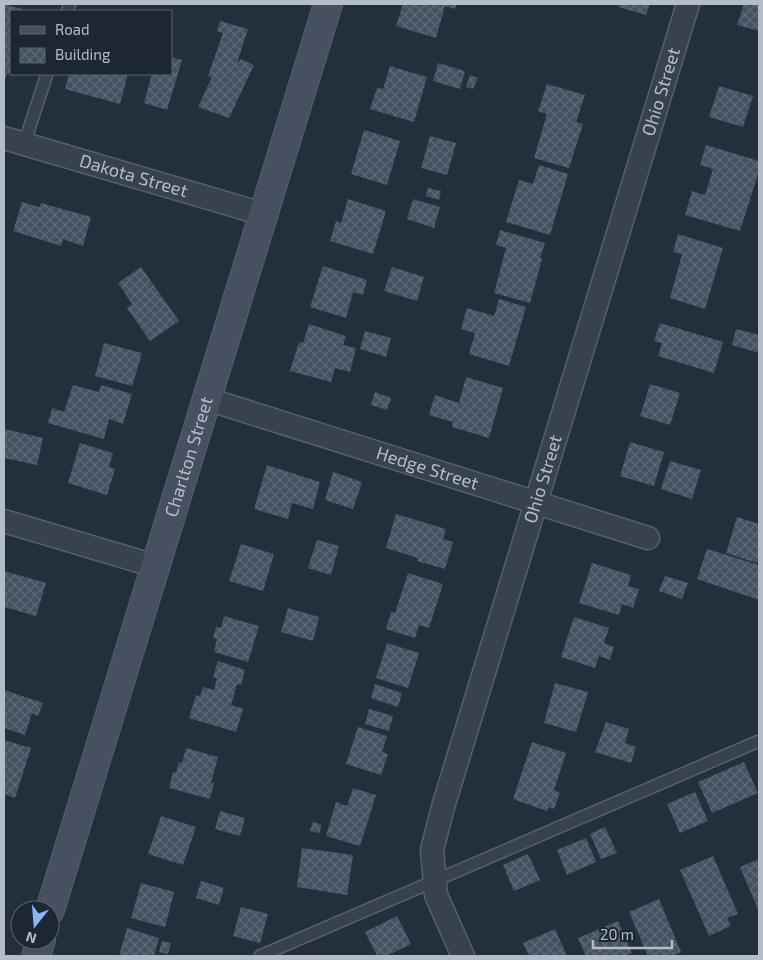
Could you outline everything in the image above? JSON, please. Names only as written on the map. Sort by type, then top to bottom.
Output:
[{"type":"street","name":"Charlton Street","points":[[53,900],[328,4]]},
{"type":"street","name":"Ohio Street","points":[[463,956],[436,895],[432,850],[443,807],[688,4]]},
{"type":"street","name":"Dakota Street","points":[[14,141],[263,214]]},
{"type":"street","name":"Hedge Street","points":[[207,399],[648,538]]},
{"type":"street","points":[[4,521],[155,566]]},
{"type":"lane","points":[[14,141],[47,75]]},
{"type":"lane","points":[[260,956],[759,741]]},
{"type":"building","points":[[4,4],[25,10],[10,10],[10,74],[7,73],[6,78],[4,77]]},
{"type":"building","points":[[403,4],[457,4],[455,9],[445,6],[436,38],[396,26]]},
{"type":"building","points":[[619,4],[650,4],[646,15],[618,7]]},
{"type":"building","points":[[744,4],[759,4],[759,31],[737,25]]},
{"type":"building","points":[[220,21],[248,29],[237,63],[241,59],[254,65],[229,118],[198,107],[212,77],[208,76],[223,33],[217,31]]},
{"type":"building","points":[[172,57],[182,60],[167,110],[144,103],[152,75],[172,75]]},
{"type":"building","points":[[438,63],[465,71],[460,89],[433,81]]},
{"type":"building","points":[[390,66],[427,77],[414,122],[370,109],[377,88],[383,89]]},
{"type":"building","points":[[69,75],[128,75],[120,104],[65,89]]},
{"type":"building","points":[[470,75],[478,78],[473,89],[466,87]]},
{"type":"building","points":[[547,84],[585,95],[576,122],[583,124],[569,168],[534,158],[547,114],[538,111]]},
{"type":"building","points":[[719,86],[753,96],[743,127],[709,117]]},
{"type":"building","points":[[364,130],[400,141],[387,185],[351,174]]},
{"type":"building","points":[[430,136],[456,143],[447,175],[421,168]]},
{"type":"building","points":[[706,145],[759,161],[759,171],[740,231],[685,215],[692,191],[705,195],[713,169],[700,165]]},
{"type":"building","points":[[539,165],[568,174],[550,235],[506,222],[519,180],[533,184]]},
{"type":"building","points":[[428,188],[441,191],[439,200],[426,196]]},
{"type":"building","points":[[348,199],[386,211],[373,254],[330,241],[336,221],[341,223]]},
{"type":"building","points":[[413,199],[440,207],[434,228],[407,219]]},
{"type":"building","points":[[22,202],[39,207],[41,203],[91,217],[83,246],[63,239],[61,246],[13,231]]},
{"type":"building","points":[[500,230],[545,243],[530,303],[494,293],[506,248],[496,245]]},
{"type":"building","points":[[678,234],[723,248],[705,309],[670,298],[682,254],[673,252]]},
{"type":"building","points":[[323,266],[367,280],[363,295],[353,292],[346,318],[310,307]]},
{"type":"building","points":[[141,267],[179,321],[150,341],[127,308],[132,304],[118,283]]},
{"type":"building","points":[[392,267],[424,277],[417,301],[384,291]]},
{"type":"building","points":[[499,299],[526,307],[509,366],[469,354],[475,333],[461,329],[467,308],[494,316]]},
{"type":"building","points":[[660,323],[723,342],[714,373],[658,356],[662,343],[654,341]]},
{"type":"building","points":[[309,324],[346,336],[343,345],[356,348],[350,372],[335,368],[331,382],[290,371],[299,342],[303,343]]},
{"type":"building","points":[[736,329],[759,335],[759,353],[732,345]]},
{"type":"building","points":[[365,331],[391,338],[386,357],[360,349]]},
{"type":"building","points":[[104,343],[142,353],[132,386],[95,376]]},
{"type":"building","points":[[466,377],[503,388],[489,438],[452,427],[453,422],[429,415],[435,395],[459,403]]},
{"type":"building","points":[[650,384],[680,393],[670,425],[640,416]]},
{"type":"building","points":[[73,385],[99,392],[101,385],[132,394],[123,424],[109,419],[104,439],[48,423],[52,408],[64,412]]},
{"type":"building","points":[[375,392],[391,398],[387,410],[371,405]]},
{"type":"building","points":[[4,429],[43,438],[37,465],[4,458]]},
{"type":"building","points":[[630,442],[664,452],[654,486],[620,476]]},
{"type":"building","points":[[80,443],[113,453],[109,467],[115,469],[107,495],[68,483]]},
{"type":"building","points":[[670,461],[701,470],[692,499],[661,489]]},
{"type":"building","points":[[267,465],[320,482],[313,509],[292,503],[288,519],[254,509]]},
{"type":"building","points":[[333,472],[362,482],[353,509],[325,500]]},
{"type":"building","points":[[396,514],[446,529],[443,539],[453,542],[445,569],[417,561],[418,558],[386,548]]},
{"type":"building","points":[[737,517],[759,524],[759,557],[757,563],[726,553]]},
{"type":"building","points":[[317,540],[339,546],[331,575],[308,568]]},
{"type":"building","points":[[241,544],[274,554],[263,591],[229,581]]},
{"type":"building","points":[[707,549],[759,565],[759,600],[697,579]]},
{"type":"building","points":[[592,563],[631,575],[628,586],[639,589],[633,608],[622,604],[619,615],[579,603]]},
{"type":"building","points":[[4,571],[46,583],[36,616],[4,607]]},
{"type":"building","points":[[408,573],[443,584],[429,628],[419,625],[415,638],[386,629],[391,612],[395,613]]},
{"type":"building","points":[[665,576],[688,583],[682,599],[659,591]]},
{"type":"building","points":[[288,608],[319,617],[313,641],[281,632]]},
{"type":"building","points":[[224,616],[259,626],[248,662],[214,652],[217,639],[213,638],[216,627],[221,628]]},
{"type":"building","points":[[574,617],[609,628],[604,643],[614,647],[610,660],[599,656],[595,668],[561,657]]},
{"type":"building","points":[[387,643],[419,653],[408,688],[376,678]]},
{"type":"building","points":[[218,661],[245,670],[241,685],[237,684],[231,705],[243,709],[236,732],[189,718],[196,695],[200,696],[203,687],[214,690],[217,678],[213,677]]},
{"type":"building","points":[[555,683],[588,692],[576,732],[544,723]]},
{"type":"building","points":[[375,684],[402,693],[398,707],[371,698]]},
{"type":"building","points":[[4,690],[43,703],[38,716],[32,713],[25,735],[4,728]]},
{"type":"building","points":[[369,709],[393,716],[389,731],[365,724]]},
{"type":"building","points":[[606,722],[629,729],[625,743],[636,747],[631,763],[595,752]]},
{"type":"building","points":[[358,727],[387,736],[382,752],[388,754],[381,775],[346,764]]},
{"type":"building","points":[[4,740],[31,748],[15,798],[4,794]]},
{"type":"building","points":[[532,742],[566,753],[554,790],[560,793],[554,809],[549,807],[547,811],[513,799]]},
{"type":"building","points":[[186,748],[218,757],[211,783],[214,783],[210,799],[169,788],[173,772],[176,773],[179,762],[182,763]]},
{"type":"building","points":[[744,762],[758,793],[712,813],[698,782]]},
{"type":"building","points":[[353,788],[376,795],[360,846],[326,836],[336,802],[347,806]]},
{"type":"building","points":[[695,792],[708,821],[680,833],[667,804]]},
{"type":"building","points":[[220,811],[245,818],[240,836],[215,829]]},
{"type":"building","points":[[161,816],[196,827],[183,865],[148,854]]},
{"type":"building","points":[[313,822],[322,825],[319,833],[310,831]]},
{"type":"building","points":[[605,827],[617,853],[601,859],[590,834]]},
{"type":"building","points":[[586,838],[596,862],[567,875],[557,850]]},
{"type":"building","points":[[302,848],[353,855],[347,895],[297,887]]},
{"type":"building","points":[[528,854],[540,880],[514,891],[503,865]]},
{"type":"building","points":[[713,856],[738,914],[727,918],[731,926],[709,936],[680,870]]},
{"type":"building","points":[[759,859],[759,912],[740,867]]},
{"type":"building","points":[[201,881],[224,888],[219,905],[196,898]]},
{"type":"building","points":[[141,883],[174,892],[165,927],[131,918]]},
{"type":"building","points":[[659,899],[681,952],[671,956],[648,956],[629,912]]},
{"type":"building","points":[[241,907],[268,914],[260,943],[233,936]]},
{"type":"building","points":[[397,916],[411,944],[386,956],[377,956],[365,932]]},
{"type":"building","points":[[618,921],[632,953],[623,956],[586,956],[578,938]]},
{"type":"building","points":[[127,928],[159,938],[154,956],[119,956]]},
{"type":"building","points":[[555,929],[567,956],[529,956],[523,943]]},
{"type":"building","points":[[162,941],[171,943],[168,954],[159,952]]}]
